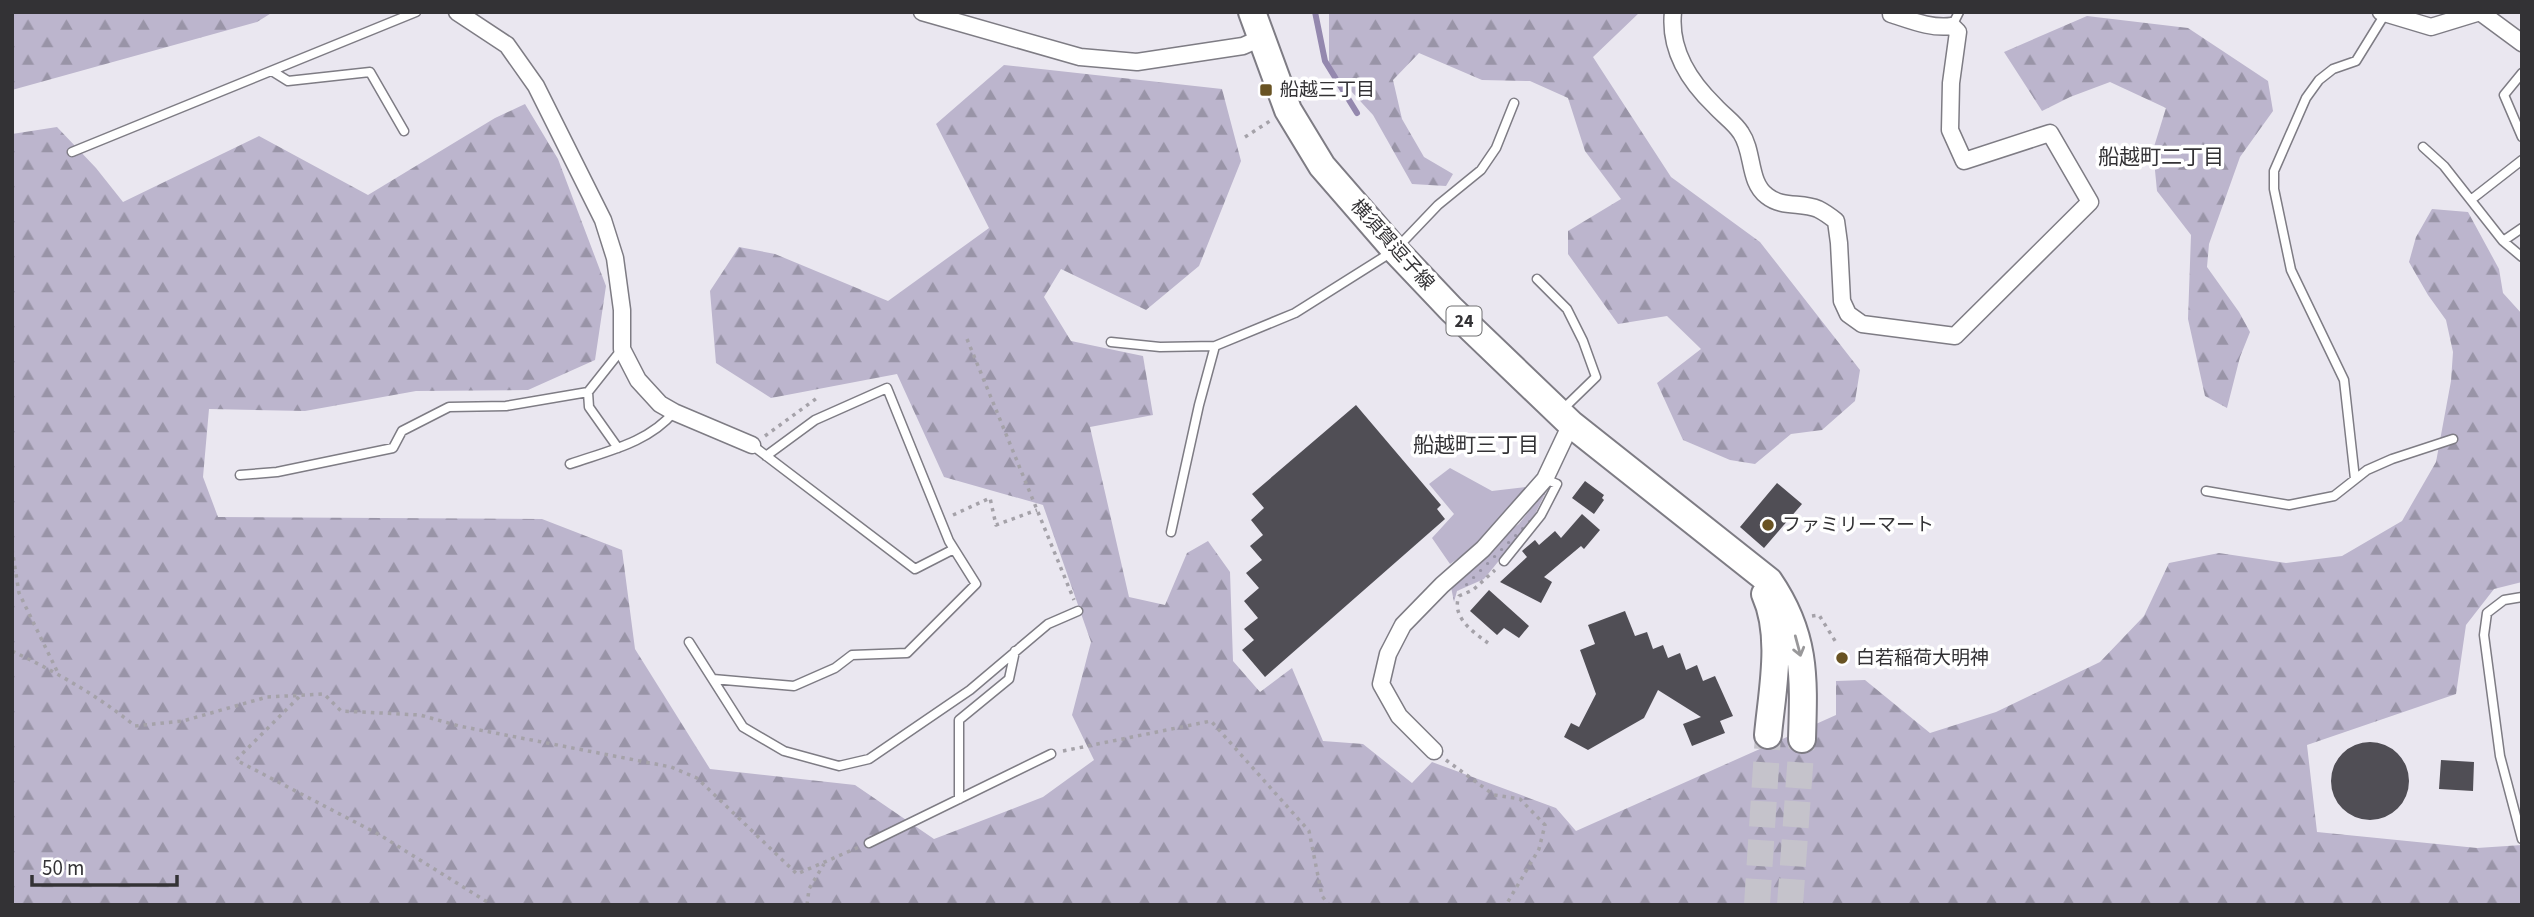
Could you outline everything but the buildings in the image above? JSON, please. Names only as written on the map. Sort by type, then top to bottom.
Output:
[{"type":"main road","name":"横須賀逗子線","points":[[1252,12],[1288,110],[1322,166],[1395,250],[1451,309],[1565,419],[1769,581],[1792,624],[1801,654],[1802,739]]},
{"type":"main road","name":"横須賀逗子線","points":[[1753,567],[1768,600],[1773,622],[1775,652],[1768,735]]},
{"type":"street","points":[[457,12],[507,44],[529,75],[603,220],[615,258],[622,310],[622,349],[638,380],[660,404],[674,412],[752,445]]},
{"type":"street","points":[[922,12],[1080,57],[1137,62],[1242,46],[1261,38]]},
{"type":"street","points":[[1673,12],[1671,32],[1679,57],[1700,92],[1741,133],[1749,150],[1758,186],[1768,198],[1787,205],[1818,209],[1836,221],[1842,301],[1849,314],[1862,324],[1955,336],[2090,202],[2050,133],[1964,160],[1950,130],[1951,83],[1958,32],[1955,19],[1941,27],[1918,23],[1891,12]]},
{"type":"street","points":[[2383,13],[2431,27],[2480,12],[2522,43]]},
{"type":"street","points":[[1434,751],[1399,716],[1381,684],[1388,654],[1403,625],[1441,585],[1483,550],[1545,479],[1565,419]]},
{"type":"lane","points":[[72,152],[416,12]]},
{"type":"lane","points":[[2355,479],[2344,380],[2291,270],[2274,189],[2274,171],[2312,89],[2333,69],[2356,61],[2383,13]]},
{"type":"lane","points":[[272,71],[288,81],[370,72],[404,131]]},
{"type":"lane","points":[[2522,73],[2504,95],[2522,137]]},
{"type":"lane","points":[[1111,342],[1160,347],[1215,346],[1295,313],[1395,250],[1438,205],[1481,170],[1496,148],[1514,103]]},
{"type":"lane","points":[[2423,147],[2444,166],[2503,241],[2522,257]]},
{"type":"lane","points":[[2472,199],[2522,160]]},
{"type":"lane","points":[[2503,241],[2522,228]]},
{"type":"lane","points":[[1537,279],[1567,309],[1597,377],[1565,419]]},
{"type":"lane","points":[[1171,532],[1215,346]]},
{"type":"lane","points":[[240,475],[277,472],[393,448],[402,431],[449,407],[506,406],[588,392],[622,349]]},
{"type":"lane","points":[[713,679],[794,686],[835,668],[852,655],[907,653],[976,583],[954,549],[887,388],[816,420],[766,456]]},
{"type":"lane","points":[[588,392],[589,407],[618,448]]},
{"type":"lane","points":[[570,464],[640,440],[666,422],[674,412]]},
{"type":"lane","points":[[2206,491],[2289,505],[2334,496],[2355,479],[2392,459],[2453,439]]},
{"type":"lane","points":[[752,445],[915,569],[954,549]]},
{"type":"lane","points":[[1504,561],[1541,515],[1557,484],[1545,479]]},
{"type":"lane","points":[[2522,597],[2504,600],[2487,613],[2484,635],[2500,756],[2522,839]]},
{"type":"lane","points":[[689,642],[743,727],[784,751],[839,766],[869,759],[970,690],[1048,624],[1078,611]]},
{"type":"lane","points":[[959,799],[959,720],[1009,679],[1016,651]]},
{"type":"lane","points":[[869,843],[1051,754]]},
{"type":"path","points":[[1245,136],[1288,110]]},
{"type":"path","points":[[967,339],[1078,611]]},
{"type":"path","points":[[752,445],[817,398]]},
{"type":"path","points":[[942,521],[990,498],[996,525],[1037,510]]},
{"type":"path","points":[[12,549],[19,593],[58,673]]},
{"type":"path","points":[[1488,643],[1467,628],[1460,616],[1457,601],[1459,596],[1484,582],[1504,561]]},
{"type":"path","points":[[1803,618],[1819,615],[1837,644]]},
{"type":"path","points":[[12,651],[58,673],[108,704],[135,726],[183,721],[267,697],[324,694],[341,711],[420,715],[459,726],[671,767],[697,778],[797,874],[869,843]]},
{"type":"path","points":[[300,696],[236,761],[380,835],[492,905]]},
{"type":"path","points":[[1051,754],[1211,721],[1310,831],[1322,896],[1329,905]]},
{"type":"path","points":[[1434,751],[1494,795],[1520,799],[1545,825],[1539,849],[1506,905]]},
{"type":"path","points":[[807,905],[809,888],[825,862]]},
{"type":"path","points":[[1451,905],[1465,905]]},
{"type":"green space","points":[[12,12],[273,12],[257,22],[12,90]]},
{"type":"green space","points":[[1329,12],[1640,12],[1593,57],[1671,177],[1760,242],[1860,370],[1855,401],[1822,430],[1791,434],[1755,464],[1730,460],[1683,440],[1657,383],[1701,349],[1667,316],[1618,324],[1568,254],[1568,231],[1621,199],[1585,151],[1568,98],[1530,81],[1482,80],[1419,53],[1393,80],[1402,119],[1424,157],[1453,174],[1446,186],[1412,184],[1373,115],[1329,67]]},
{"type":"green space","points":[[2087,16],[2188,28],[2268,81],[2273,111],[2240,157],[2209,244],[2207,267],[2250,332],[2240,357],[2227,408],[2205,396],[2188,319],[2191,235],[2157,191],[2153,150],[2166,108],[2110,82],[2042,111],[2004,52]]},
{"type":"green space","points":[[1004,65],[1222,89],[1241,161],[1199,266],[1146,310],[1061,269],[1044,297],[1071,341],[1143,356],[1153,415],[1090,427],[1129,597],[1165,605],[1187,553],[1208,541],[1230,572],[1233,661],[1260,692],[1292,668],[1323,741],[1363,744],[1412,783],[1432,762],[1556,808],[1576,831],[1836,715],[1836,681],[1865,680],[1930,733],[1996,712],[2100,662],[2144,616],[2169,563],[2219,553],[2286,563],[2342,556],[2402,521],[2436,462],[2451,381],[2453,352],[2446,320],[2409,262],[2416,237],[2432,209],[2468,212],[2499,269],[2503,293],[2522,314],[2522,582],[2494,589],[2466,625],[2456,694],[2307,745],[2317,832],[2477,848],[2522,845],[2522,905],[12,905],[12,134],[57,127],[96,168],[123,202],[259,136],[368,195],[495,118],[525,104],[558,159],[606,286],[595,360],[528,390],[416,391],[305,411],[209,409],[203,477],[218,517],[542,519],[622,550],[635,649],[710,769],[855,785],[934,839],[1043,797],[1094,760],[1072,715],[1091,642],[1043,505],[944,477],[897,374],[771,398],[716,363],[710,291],[739,247],[775,254],[888,301],[989,228],[936,124]]},
{"type":"green space","points":[[1450,468],[1492,491],[1526,487],[1475,547],[1450,564],[1432,538],[1454,514],[1429,484]]},
{"type":"green space","points":[[1550,484],[1532,520],[1484,579],[1457,591],[1454,602],[1451,587],[1519,524]]},
{"type":"waterway","points":[[1315,12],[1325,61],[1357,113]]},
{"type":"tunnel","points":[[1757,905],[1768,735]]},
{"type":"tunnel","points":[[1790,905],[1802,739]]},
{"type":"place","name":"船越三丁目","points":[[1266,90]]},
{"type":"place","name":"ファミリーマート","points":[[1768,525]]},
{"type":"place","name":"白若稲荷大明神","points":[[1842,658]]},
{"type":"district","name":"船越町二丁目","points":[[2161,157]]},
{"type":"district","name":"船越町三丁目","points":[[1476,445]]}]
